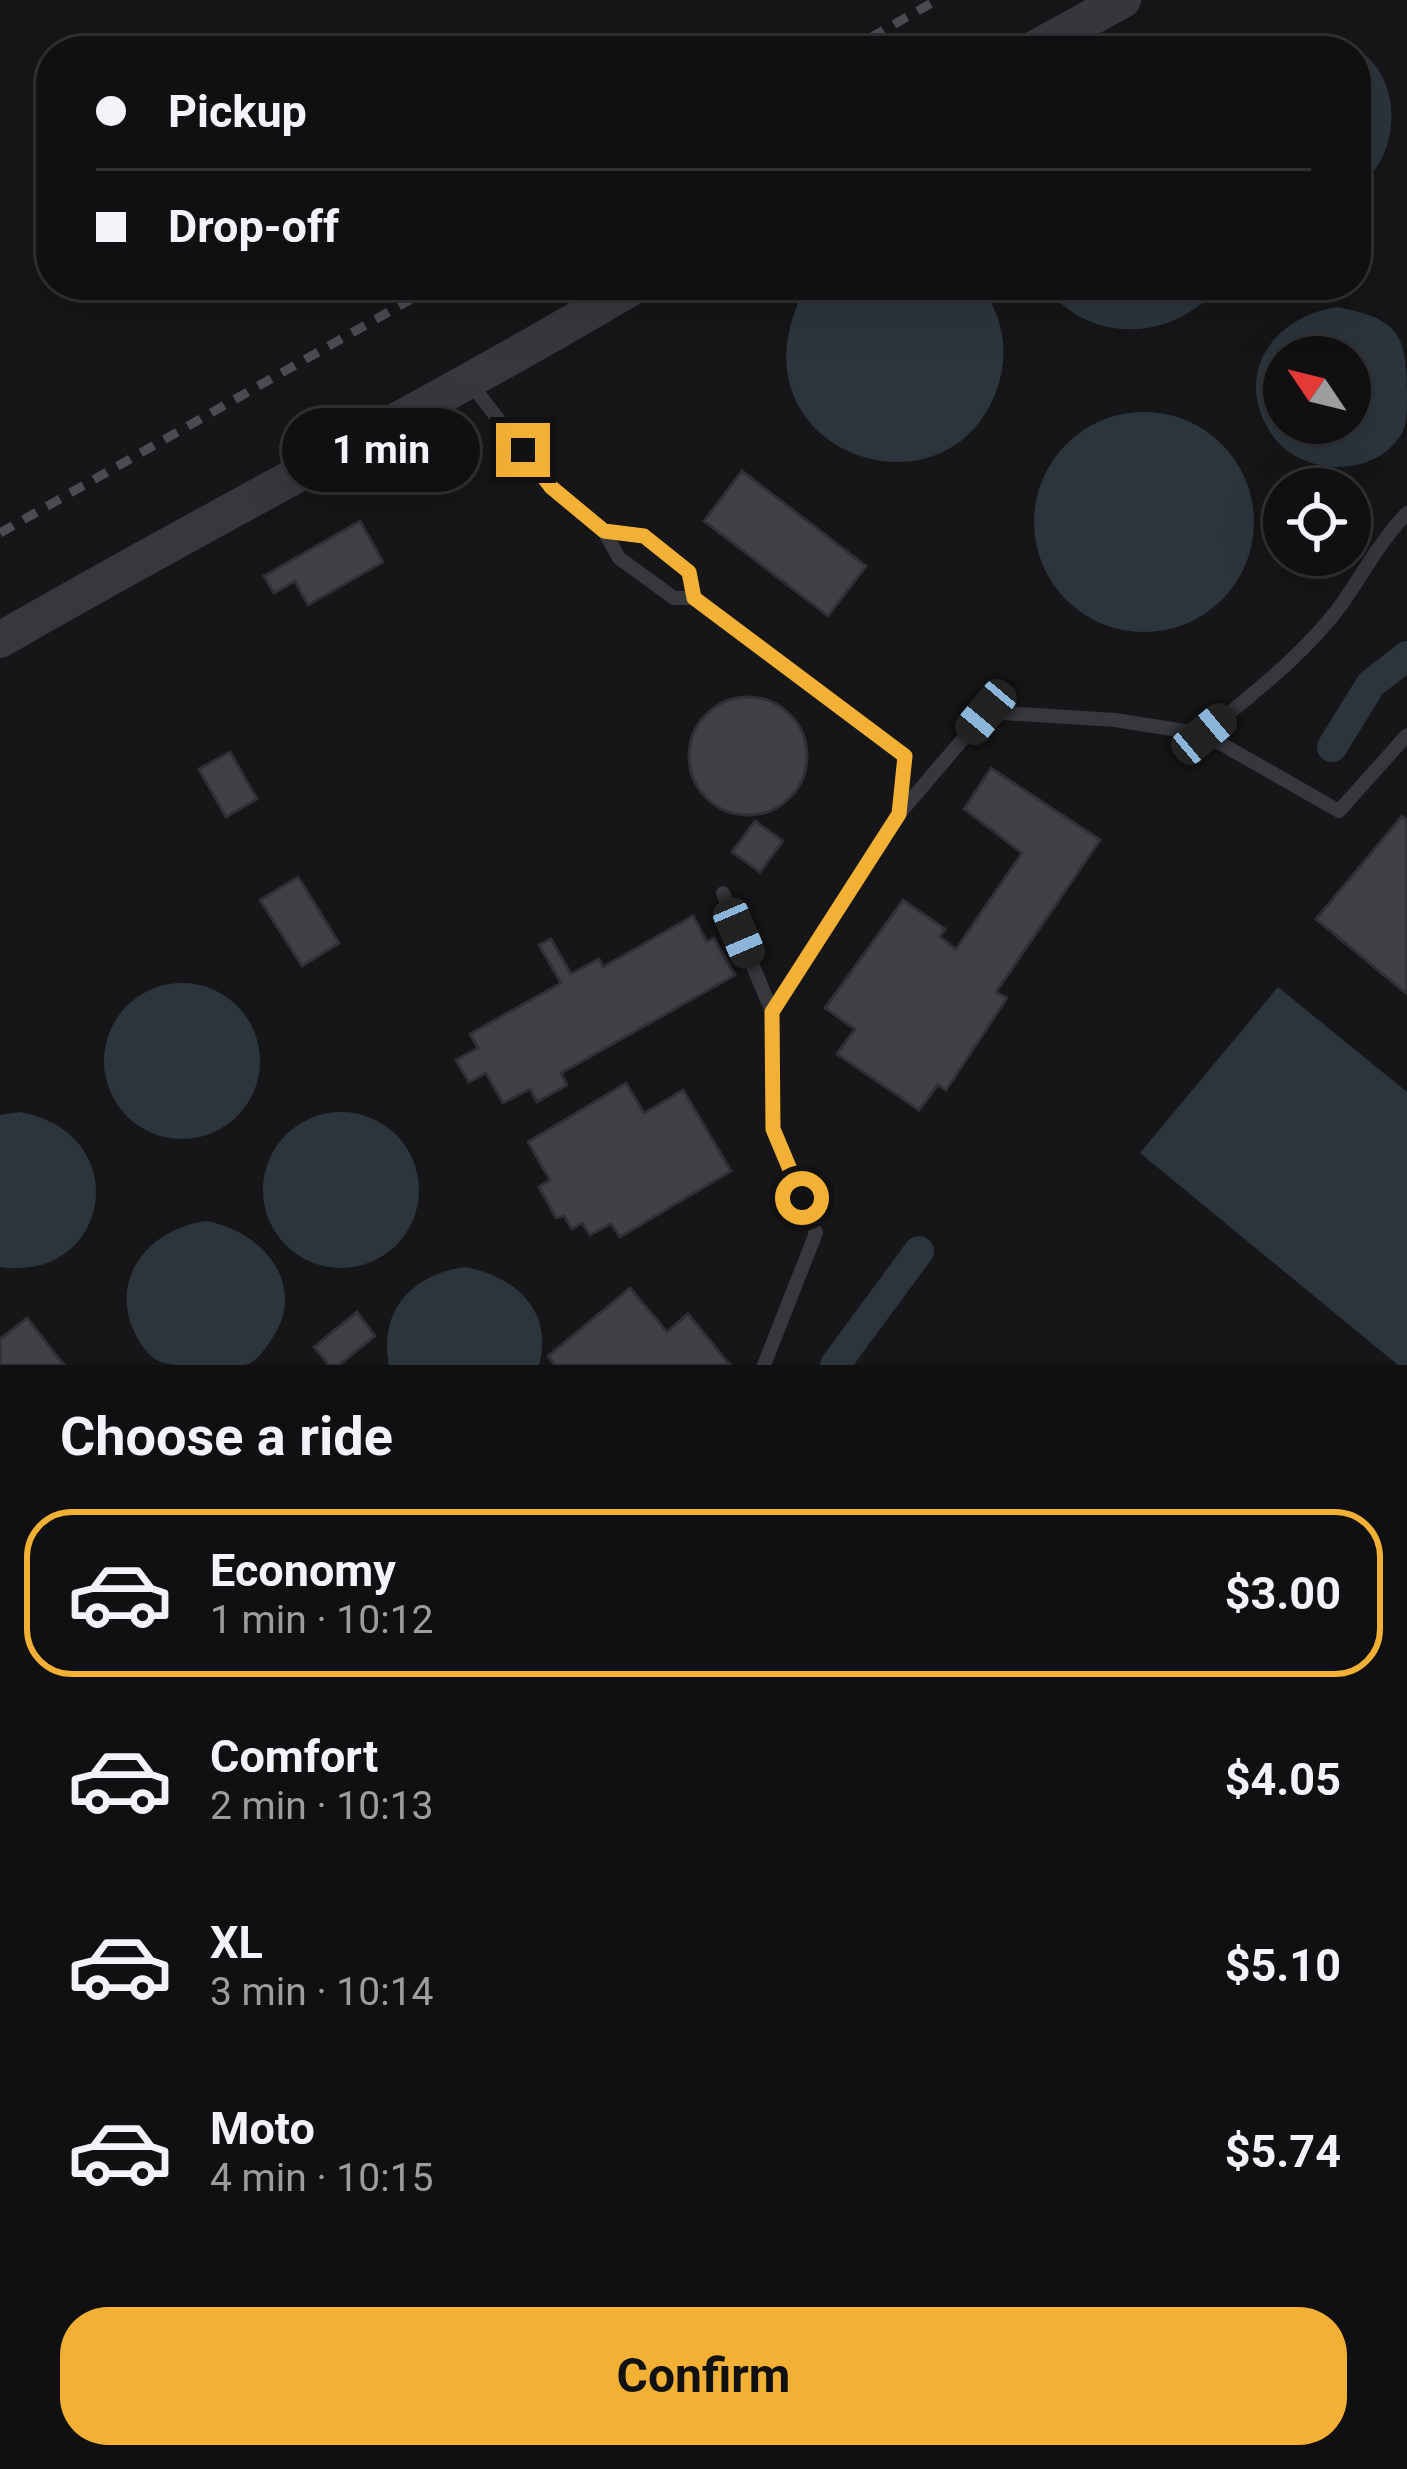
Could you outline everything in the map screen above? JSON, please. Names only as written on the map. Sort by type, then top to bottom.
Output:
[{"type":"street","points":[[1057,36],[1123,0]]},
{"type":"street","points":[[0,640],[122,569],[470,383],[611,300]]},
{"type":"lane","points":[[470,383],[551,487],[604,531],[619,558],[674,598],[694,598],[905,756],[899,814]]},
{"type":"lane","points":[[1204,734],[1282,671],[1339,607],[1385,536],[1407,514]]},
{"type":"lane","points":[[604,531],[644,536],[689,572],[694,598]]},
{"type":"lane","points":[[772,1012],[899,814],[986,712],[1115,720],[1204,734],[1339,811],[1407,735]]},
{"type":"lane","points":[[723,893],[772,1012],[773,1129],[816,1233],[764,1365]]},
{"type":"shaded area","points":[[1371,61],[1386,84],[1391,106],[1384,153],[1373,173]]},
{"type":"shaded area","points":[[802,300],[989,300],[999,322],[1003,362],[997,389],[971,432],[933,456],[891,462],[849,452],[814,427],[792,390],[787,342]]},
{"type":"shaded area","points":[[1058,300],[1205,300],[1179,318],[1132,329],[1084,319]]},
{"type":"shaded area","points":[[1336,307],[1373,317],[1395,332],[1405,356],[1404,429],[1377,457],[1340,467],[1321,465],[1280,444],[1371,444],[1371,336],[1278,336],[1293,323]]},
{"type":"shaded area","points":[[1263,358],[1263,417],[1256,391]]},
{"type":"shaded area","points":[[1144,412],[1186,421],[1221,445],[1245,480],[1254,522],[1245,564],[1221,599],[1186,623],[1144,632],[1102,623],[1067,599],[1043,564],[1034,522],[1043,480],[1067,445],[1102,421]]},
{"type":"shaded area","points":[[182,983],[212,989],[237,1006],[254,1031],[260,1061],[254,1091],[237,1116],[212,1133],[182,1139],[152,1133],[127,1116],[110,1091],[104,1061],[110,1031],[127,1006],[152,989]]},
{"type":"shaded area","points":[[1278,987],[1407,1092],[1407,1365],[1398,1365],[1140,1153]]},
{"type":"shaded area","points":[[20,1112],[57,1125],[81,1147],[94,1174],[95,1203],[86,1231],[66,1252],[37,1266],[0,1267],[0,1115]]},
{"type":"shaded area","points":[[341,1112],[371,1118],[396,1135],[413,1160],[419,1190],[413,1220],[396,1245],[371,1262],[341,1268],[311,1262],[286,1245],[269,1220],[263,1190],[269,1160],[286,1135],[311,1118]]},
{"type":"shaded area","points":[[206,1221],[226,1226],[261,1248],[282,1281],[282,1319],[263,1351],[245,1365],[164,1363],[148,1353],[131,1325],[128,1284],[136,1265],[164,1236]]},
{"type":"shaded area","points":[[465,1267],[499,1278],[526,1299],[541,1328],[539,1365],[389,1365],[389,1327],[403,1298],[430,1278]]},
{"type":"building","points":[[742,471],[866,566],[828,616],[704,521]]},
{"type":"building","points":[[360,521],[383,562],[308,605],[295,581],[274,593],[264,576]]},
{"type":"building","points":[[748,697],[771,701],[790,714],[803,733],[807,756],[803,779],[790,798],[771,811],[748,815],[725,811],[706,798],[693,779],[689,756],[693,733],[706,714],[725,701]]},
{"type":"building","points":[[230,752],[257,799],[226,817],[199,769]]},
{"type":"building","points":[[991,768],[1100,840],[996,992],[1007,998],[946,1090],[938,1085],[919,1110],[837,1054],[855,1029],[825,1008],[903,900],[945,929],[940,937],[956,949],[1022,853],[964,809]]},
{"type":"building","points":[[1402,816],[1407,820],[1407,994],[1316,919]]},
{"type":"building","points":[[755,821],[783,841],[760,872],[732,852]]},
{"type":"building","points":[[298,877],[339,943],[302,966],[260,900]]},
{"type":"building","points":[[693,916],[707,942],[714,938],[735,975],[561,1073],[567,1085],[537,1102],[530,1089],[503,1103],[486,1073],[469,1082],[456,1060],[478,1048],[470,1034],[561,983],[539,945],[551,939],[571,974],[599,959],[603,967]]},
{"type":"building","points":[[626,1083],[644,1113],[683,1090],[731,1171],[620,1237],[611,1224],[590,1235],[582,1223],[572,1229],[564,1216],[556,1218],[539,1187],[550,1180],[528,1142]]},
{"type":"building","points":[[630,1288],[667,1332],[688,1314],[730,1365],[555,1365],[548,1356]]},
{"type":"building","points":[[357,1312],[375,1336],[339,1365],[329,1365],[314,1347]]},
{"type":"building","points":[[27,1318],[64,1365],[0,1365],[0,1339]]},
{"type":"waterway","points":[[1332,747],[1371,684],[1407,656]]},
{"type":"waterway","points":[[835,1365],[919,1251]]},
{"type":"railway","points":[[873,36],[937,0]]},
{"type":"railway","points":[[0,533],[410,300]]},
{"type":"route","points":[[523,450],[551,487],[604,531],[644,536],[689,572],[694,598],[905,756],[899,814],[772,1012],[773,1129],[802,1198]]}]
